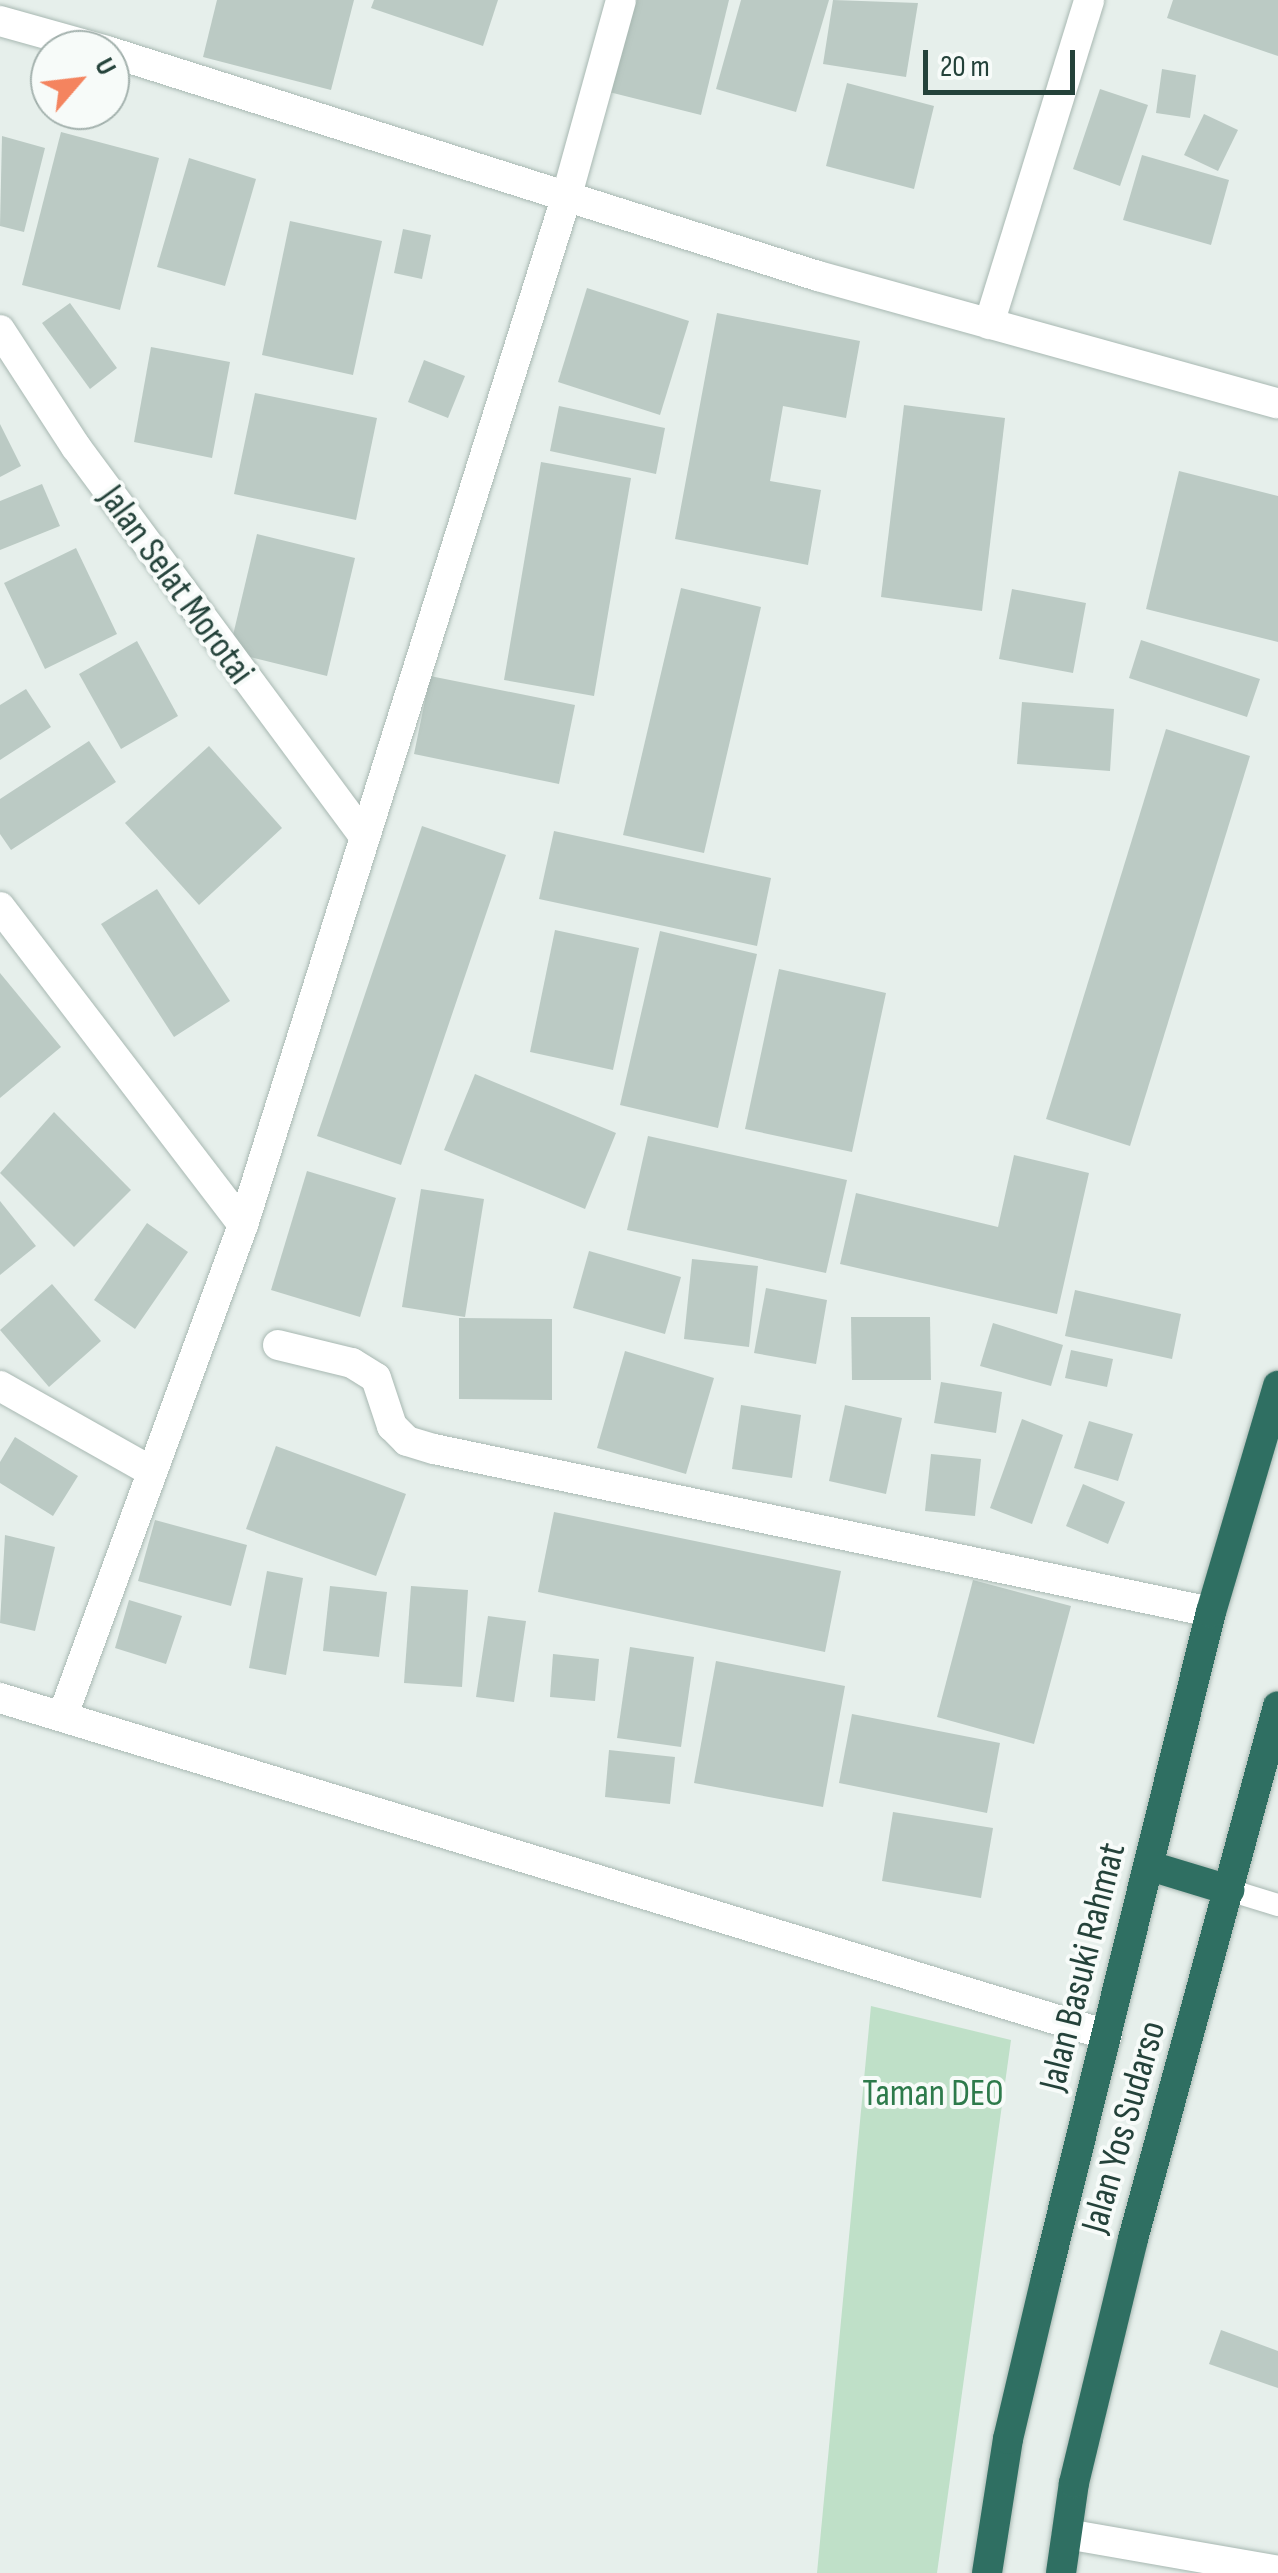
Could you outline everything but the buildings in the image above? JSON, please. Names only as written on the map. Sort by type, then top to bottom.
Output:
[{"type":"highway","name":"Jalan Basuki Rahmat","points":[[988,2573],[1008,2438],[1106,2035],[1212,1612],[1278,1386]]},
{"type":"highway","name":"Jalan Yos Sudarso","points":[[1061,2573],[1133,2239],[1278,1706]]},
{"type":"highway","points":[[1150,1866],[1229,1890]]},
{"type":"street","points":[[63,1715],[148,1470],[242,1225],[362,833],[568,195],[621,0]]},
{"type":"street","points":[[989,324],[1089,0]]},
{"type":"street","points":[[0,21],[32,30]]},
{"type":"street","points":[[130,58],[989,324],[1278,404]]},
{"type":"street","name":"Jalan Selat Morotai","points":[[0,330],[76,448],[362,833]]},
{"type":"street","points":[[0,907],[242,1225]]},
{"type":"street","points":[[278,1345],[352,1364],[376,1378],[392,1426],[407,1441],[434,1449],[1212,1612]]},
{"type":"street","points":[[0,1386],[148,1470]]},
{"type":"street","points":[[0,1698],[1106,2035]]},
{"type":"street","points":[[1067,2534],[1278,2571]]},
{"type":"lane","points":[[1229,1890],[1278,1905]]},
{"type":"green space","name":"Taman DEO","points":[[871,2006],[1011,2040],[937,2573],[817,2573]]}]
